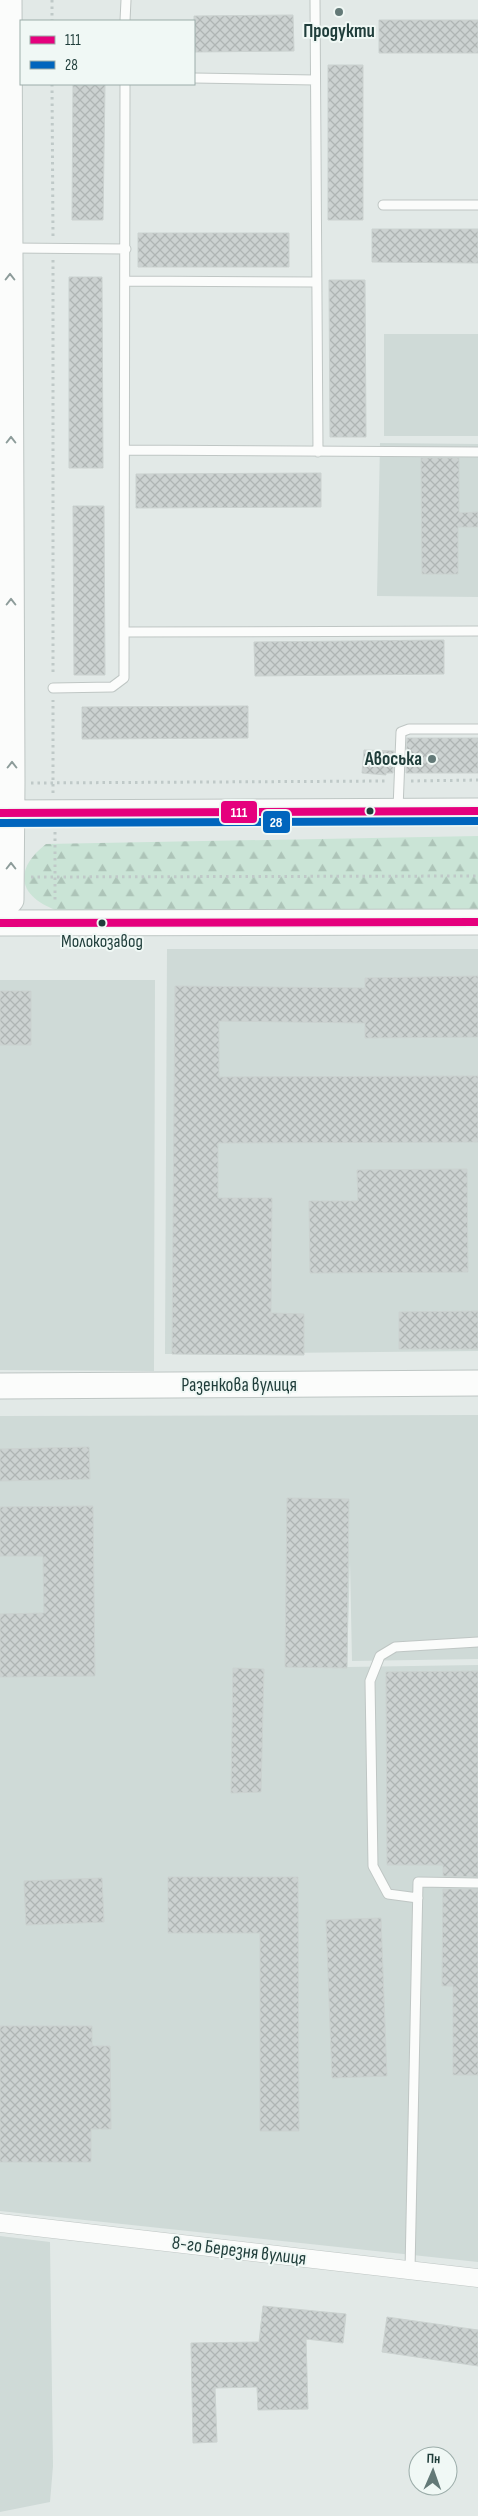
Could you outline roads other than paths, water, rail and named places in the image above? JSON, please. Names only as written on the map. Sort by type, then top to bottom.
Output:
[{"type":"main road","points":[[0,910],[11,900],[6,813],[12,782],[9,0]]},
{"type":"main road","points":[[6,813],[478,810]]},
{"type":"main road","points":[[0,923],[478,922]]},
{"type":"main road","name":"Разенкова вулиця","points":[[0,1386],[478,1384]]},
{"type":"street","name":"8-го Березня вулиця","points":[[0,2223],[478,2278]]},
{"type":"lane","points":[[125,20],[126,0]]},
{"type":"lane","points":[[315,0],[314,80],[318,452]]},
{"type":"lane","points":[[195,78],[314,80]]},
{"type":"lane","points":[[53,688],[112,687],[124,678],[125,85]]},
{"type":"lane","points":[[383,205],[478,205]]},
{"type":"lane","points":[[10,248],[126,249]]},
{"type":"lane","points":[[126,281],[316,282]]},
{"type":"lane","points":[[125,450],[478,452]]},
{"type":"lane","points":[[125,632],[478,631]]},
{"type":"lane","points":[[398,811],[401,732],[409,730],[478,729]]},
{"type":"lane","points":[[418,1898],[388,1894],[373,1866],[370,1681],[380,1656],[395,1646],[478,1642]]},
{"type":"lane","points":[[410,2270],[418,1882],[478,1883]]},
{"type":"place","name":"Продукти","points":[[339,12]]},
{"type":"place","name":"Авоська","points":[[432,759]]},
{"type":"place","name":"Молокозавод","points":[[102,923]]}]
